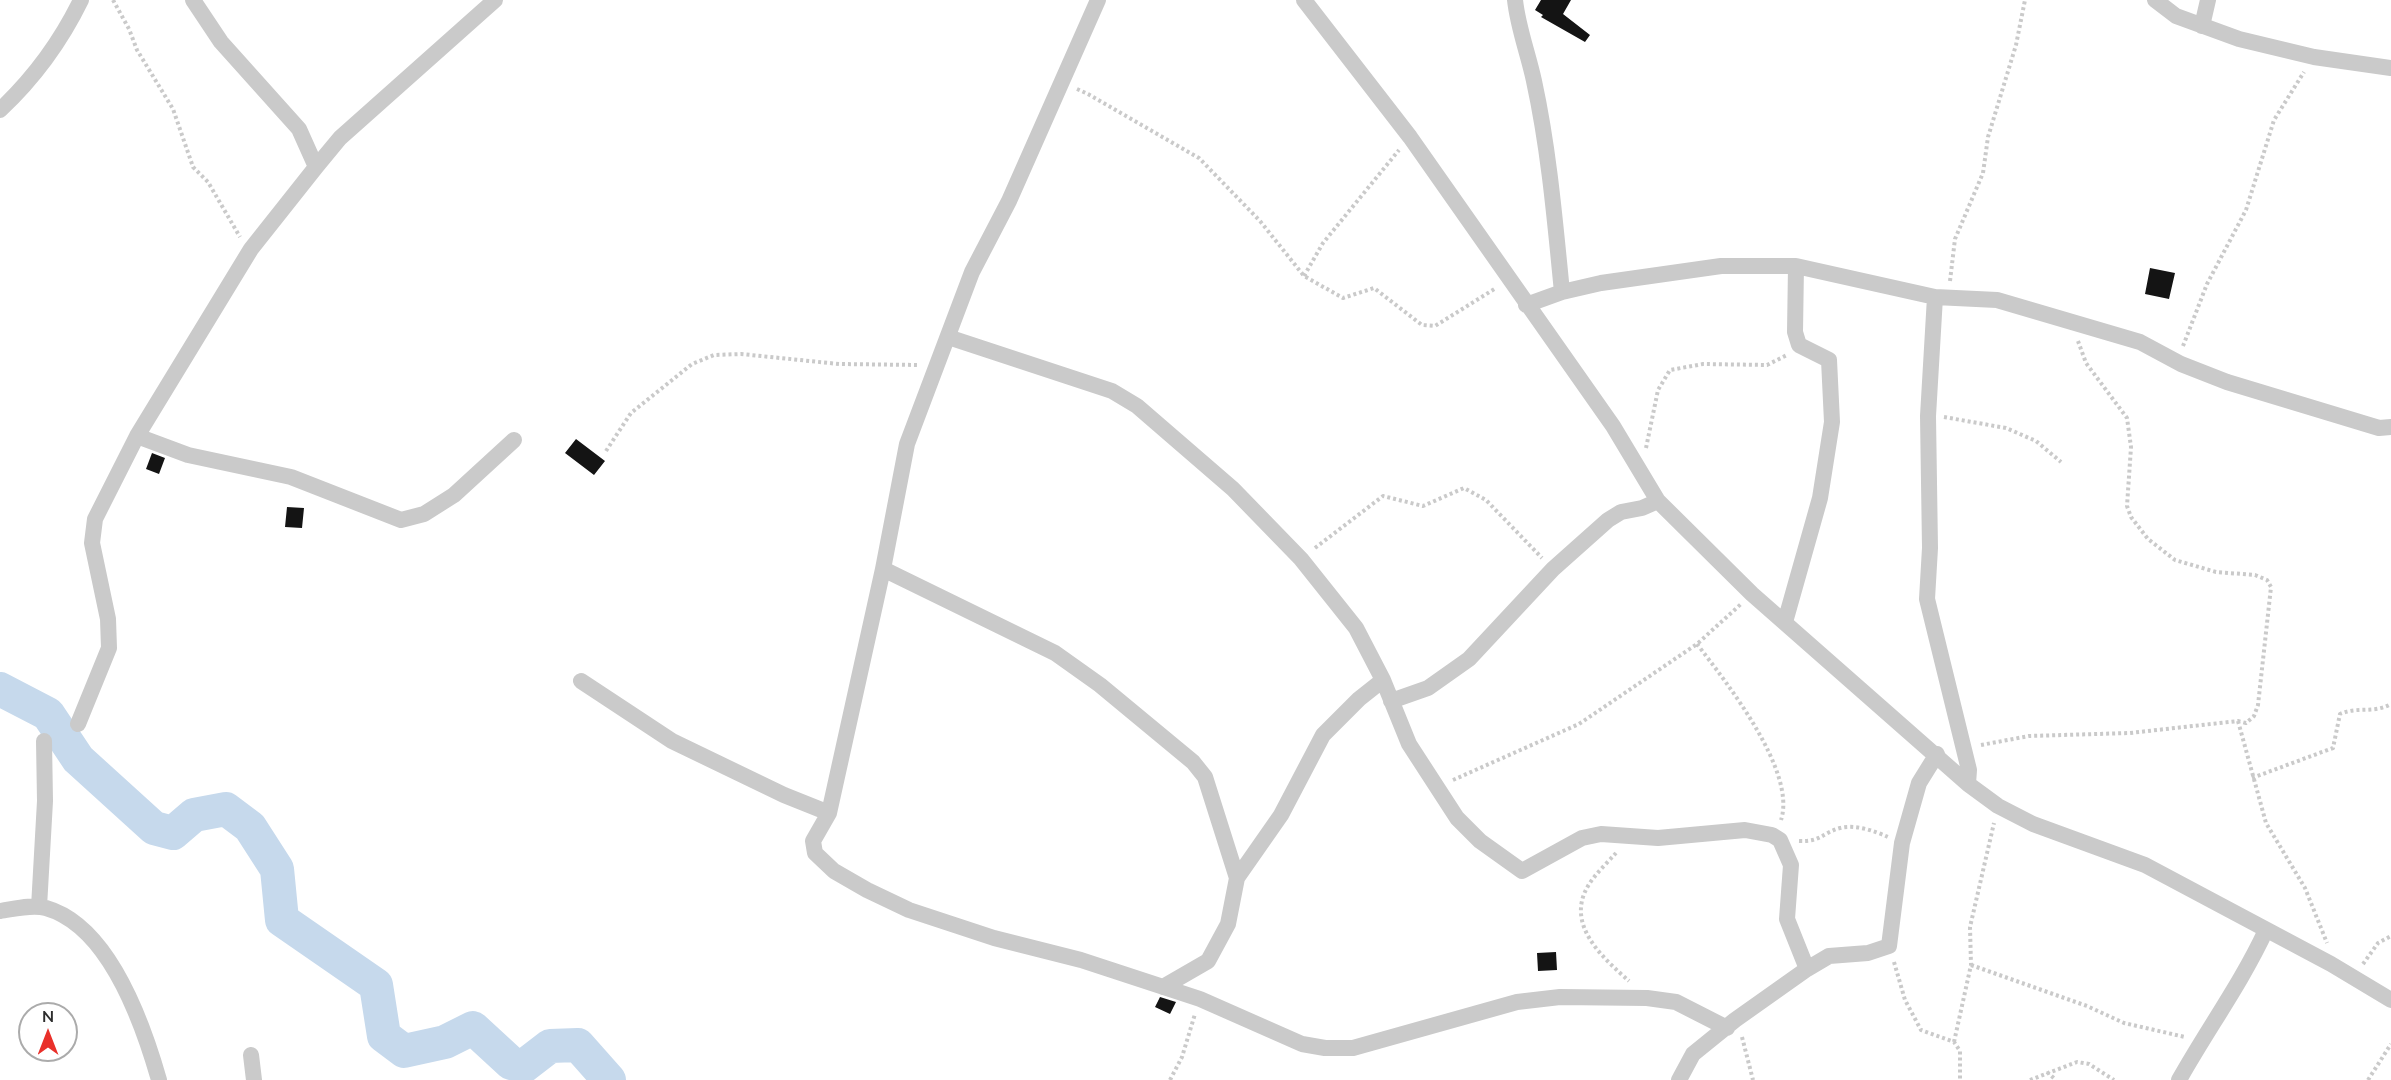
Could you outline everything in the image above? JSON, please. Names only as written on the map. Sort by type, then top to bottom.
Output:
[{"type":"street","points":[[0,110],[16,95],[56,45],[81,0]]},
{"type":"street","points":[[193,0],[222,42],[299,129],[316,167]]},
{"type":"street","points":[[78,724],[109,648],[108,619],[92,543],[95,519],[137,436],[251,249],[316,167],[348,130],[495,0]]},
{"type":"street","points":[[1098,0],[1009,201],[972,272],[939,365],[907,444],[883,569],[829,813],[813,841],[815,853],[834,871],[909,910],[983,935],[1081,960],[1200,999],[1302,1044],[1325,1048],[1353,1048],[1516,1002],[1560,997],[1647,998],[1676,1002],[1731,1024]]},
{"type":"street","points":[[1304,0],[1410,137],[1613,426],[1658,501],[1752,594],[1968,783],[1998,806],[2033,824],[2145,865],[2331,964],[2391,1000]]},
{"type":"street","points":[[1515,0],[1517,19],[1534,80],[1550,171],[1562,292]]},
{"type":"street","points":[[2155,0],[2176,16],[2239,39],[2314,57],[2391,68]]},
{"type":"street","points":[[2202,26],[2208,0]]},
{"type":"street","points":[[1526,305],[1562,292],[1601,283],[1721,266],[1796,266],[1942,297],[1996,300],[2140,342],[2181,364],[2227,382],[2379,428],[2391,427]]},
{"type":"street","points":[[1785,622],[1820,498],[1832,422],[1829,360],[1799,345],[1795,332],[1796,266]]},
{"type":"street","points":[[1942,297],[1928,416],[1930,548],[1927,599],[1969,770],[1968,783]]},
{"type":"street","points":[[948,337],[1112,391],[1137,406],[1233,489],[1301,558],[1356,628],[1383,680],[1409,744],[1457,818],[1522,871],[1582,838],[1601,834],[1658,838],[1745,831],[1776,837],[1791,865],[1787,919],[1806,969]]},
{"type":"street","points":[[137,436],[188,455],[291,477],[401,520],[424,514],[454,495],[514,440]]},
{"type":"street","points":[[1391,701],[1428,688],[1469,659],[1553,569],[1608,520],[1621,512],[1642,508],[1658,501]]},
{"type":"street","points":[[883,569],[1055,653],[1100,685],[1193,762],[1205,777],[1237,878]]},
{"type":"street","points":[[1163,987],[1209,961],[1228,924],[1237,878],[1281,815],[1323,735],[1359,699],[1383,680]]},
{"type":"street","points":[[581,681],[672,741],[784,795],[829,813]]},
{"type":"street","points":[[39,907],[45,801],[44,741]]},
{"type":"street","points":[[1680,1080],[1693,1054],[1806,969],[1829,956],[1868,953],[1889,946],[1902,843],[1919,783],[1937,754]]},
{"type":"street","points":[[0,911],[39,907],[61,915],[81,930],[112,965],[141,1023],[159,1080]]},
{"type":"street","points":[[2179,1080],[2203,1036],[2252,959],[2266,930]]},
{"type":"street","points":[[251,1056],[254,1080]]},
{"type":"path","points":[[113,0],[129,29],[137,50],[173,109],[193,167],[208,182],[236,231],[251,249]]},
{"type":"path","points":[[1942,297],[1955,239],[1983,173],[1988,137],[2016,45],[2025,0]]},
{"type":"path","points":[[2181,364],[2181,350],[2207,284],[2246,210],[2274,120],[2314,57]]},
{"type":"path","points":[[1060,83],[1088,94],[1199,158],[1260,222],[1304,276],[1343,298],[1374,288],[1422,325],[1435,326],[1509,280]]},
{"type":"path","points":[[1304,276],[1323,243],[1410,137]]},
{"type":"path","points":[[1962,748],[2029,736],[2130,733],[2238,721],[2246,723],[2254,716],[2258,705],[2271,587],[2267,580],[2255,575],[2216,572],[2175,560],[2142,532],[2131,517],[2127,506],[2131,447],[2127,418],[2086,363],[2070,321]]},
{"type":"path","points":[[1640,472],[1658,390],[1670,370],[1703,364],[1767,365],[1783,358],[1799,345]]},
{"type":"path","points":[[606,451],[631,413],[692,364],[714,355],[741,354],[839,364],[939,365]]},
{"type":"path","points":[[1928,416],[1953,418],[2006,428],[2036,441],[2061,462]]},
{"type":"path","points":[[1301,558],[1383,496],[1423,506],[1464,488],[1486,500],[1553,569]]},
{"type":"path","points":[[1435,787],[1579,724],[1697,644],[1752,594]]},
{"type":"path","points":[[1697,644],[1741,700],[1780,776],[1785,809],[1776,837],[1813,842],[1839,828],[1851,827],[1879,832],[1902,843]]},
{"type":"path","points":[[2252,778],[2332,748],[2340,714],[2350,710],[2379,711],[2391,704]]},
{"type":"path","points":[[2238,721],[2266,823],[2305,888],[2326,936],[2331,964]]},
{"type":"path","points":[[1954,1042],[1971,965],[1970,927],[1998,806]]},
{"type":"path","points":[[1631,835],[1588,886],[1583,902],[1582,922],[1590,942],[1647,998]]},
{"type":"path","points":[[2354,977],[2378,944],[2391,936]]},
{"type":"path","points":[[1889,946],[1905,1000],[1921,1030],[1954,1042],[1960,1051],[1960,1080]]},
{"type":"path","points":[[1971,965],[2087,1006],[2124,1023],[2185,1037],[2203,1036]]},
{"type":"path","points":[[1170,1080],[1182,1057],[1200,999]]},
{"type":"path","points":[[1731,1024],[1753,1080]]},
{"type":"path","points":[[2368,1080],[2391,1044]]},
{"type":"path","points":[[2030,1080],[2076,1062],[2089,1064],[2114,1080]]},
{"type":"path","points":[[2047,1072],[2056,1080]]},
{"type":"building","points":[[1541,0],[1571,0],[1563,14],[1590,35],[1585,42],[1541,17],[1543,15],[1535,10]]},
{"type":"building","points":[[2150,268],[2175,273],[2169,299],[2145,294]]},
{"type":"building","points":[[576,439],[605,461],[594,475],[565,453]]},
{"type":"building","points":[[152,453],[165,458],[159,474],[146,469]]},
{"type":"building","points":[[287,507],[304,508],[302,528],[285,527]]},
{"type":"building","points":[[1556,952],[1557,970],[1538,971],[1537,953]]},
{"type":"building","points":[[1160,997],[1176,1002],[1170,1014],[1155,1007]]},
{"type":"waterway","points":[[0,689],[48,714],[78,759],[154,828],[173,833],[194,815],[226,809],[250,827],[277,869],[282,920],[376,985],[384,1036],[404,1051],[445,1042],[473,1028],[511,1063],[524,1066],[550,1046],[578,1045],[609,1080]]}]
